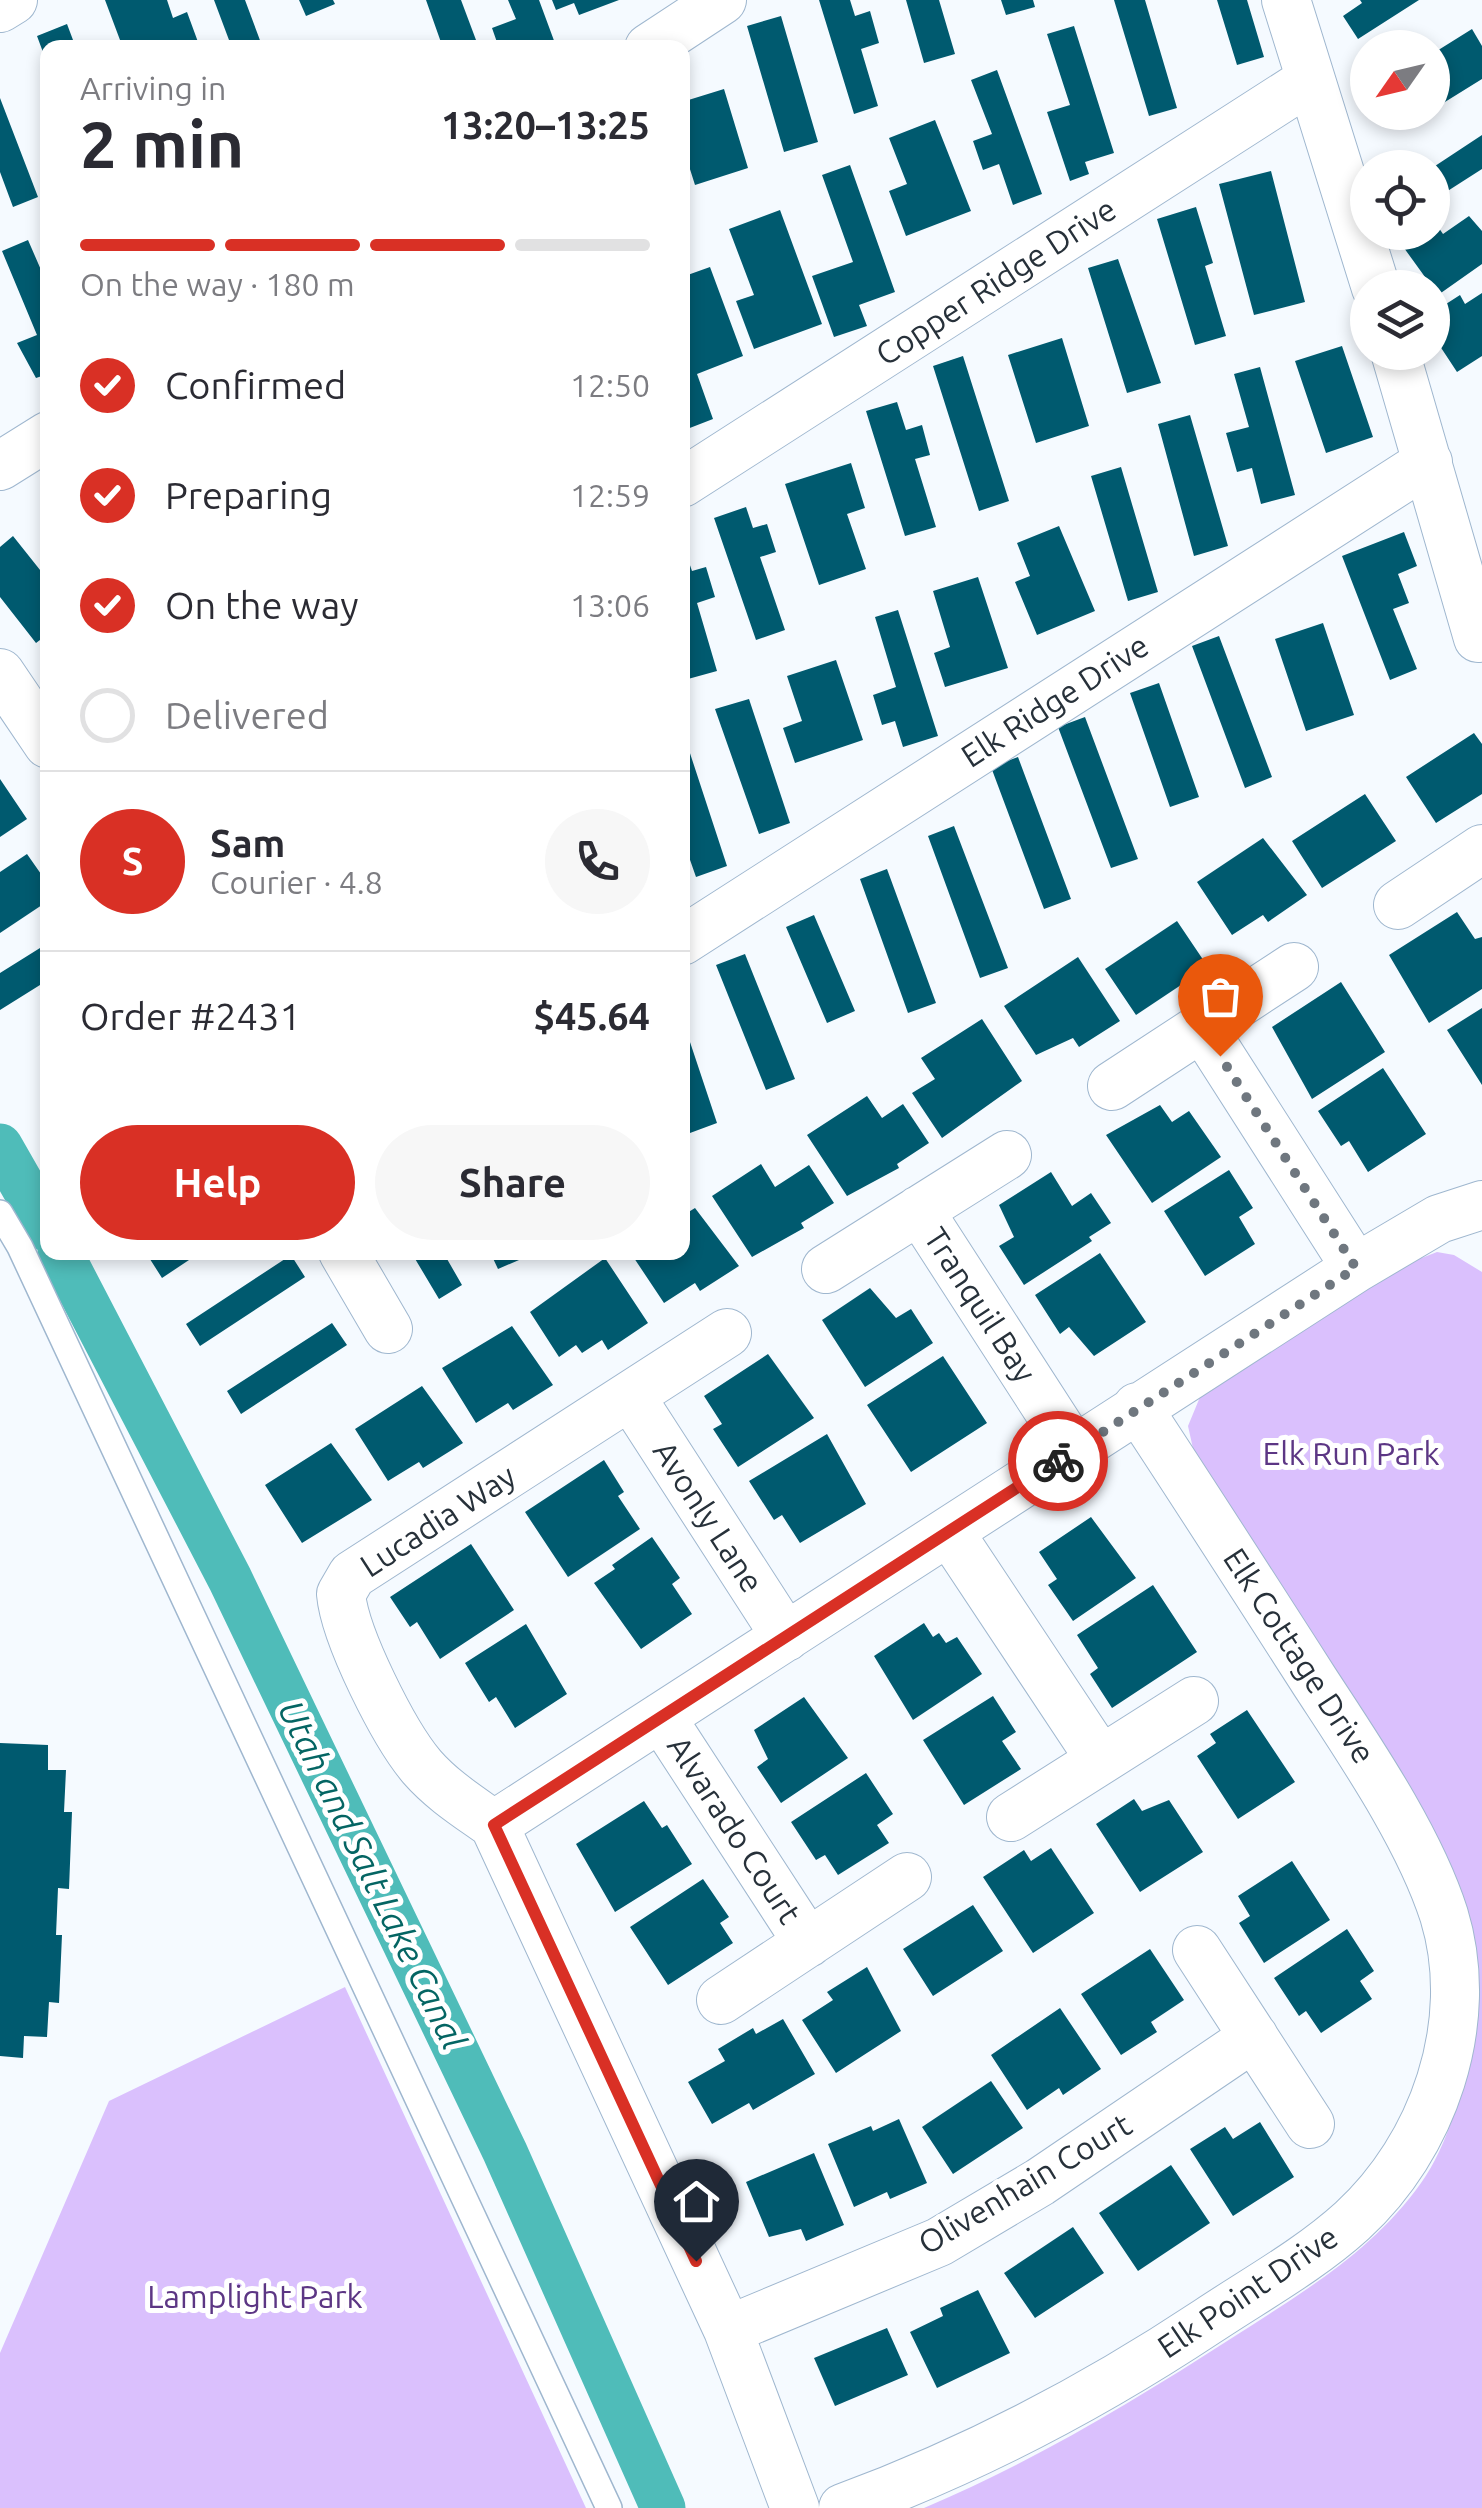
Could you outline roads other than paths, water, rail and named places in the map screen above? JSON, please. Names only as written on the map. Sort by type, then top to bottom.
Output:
[{"type":"street","points":[[0,8],[13,0]]},
{"type":"street","points":[[660,40],[722,0]]},
{"type":"street","points":[[1286,0],[1370,270]]},
{"type":"street","name":"Copper Ridge Drive","points":[[690,478],[1310,80]]},
{"type":"street","points":[[1401,370],[1478,638]]},
{"type":"street","points":[[0,466],[40,441]]},
{"type":"street","name":"Elk Ridge Drive","points":[[690,936],[1428,462]]},
{"type":"street","points":[[0,673],[40,732]]},
{"type":"street","points":[[1398,905],[1482,849]]},
{"type":"street","points":[[1112,1086],[1294,967]]},
{"type":"street","points":[[1202,1027],[1356,1268]]},
{"type":"street","name":"Tranquil Bay","points":[[826,1269],[1008,1156]]},
{"type":"street","points":[[796,2508],[728,2330],[494,1825],[1356,1268],[1439,1219],[1482,1206]]},
{"type":"street","name":"Tranquil Bay","points":[[919,1210],[1074,1450]]},
{"type":"street","points":[[348,1260],[388,1329]]},
{"type":"street","name":"Lucadia Way","points":[[494,1825],[447,1792],[420,1764],[352,1639],[342,1594],[352,1575],[727,1333]]},
{"type":"street","name":"Avonly Lane","points":[[631,1397],[786,1637]]},
{"type":"street","name":"Elk Cottage Drive","points":[[1137,1406],[1387,1793],[1444,1916]]},
{"type":"street","points":[[950,1533],[1100,1759]]},
{"type":"street","points":[[1011,1818],[1194,1700]]},
{"type":"street","name":"Alvarado Court","points":[[660,1717],[808,1943]]},
{"type":"street","name":"Alvarado Court","points":[[720,2000],[907,1878]]},
{"type":"street","name":"Elk Point Drive","points":[[842,2508],[994,2447],[1089,2396],[1317,2250],[1354,2220],[1408,2154],[1427,2121],[1443,2077],[1452,2034],[1454,1972],[1444,1916]]},
{"type":"street","points":[[1196,1950],[1310,2124]]},
{"type":"street","name":"Olivenhain Court","points":[[728,2330],[939,2242],[1040,2182],[1254,2036]]},
{"type":"lane","points":[[0,1213],[62,1337],[610,2508]]},
{"type":"waterway","name":"Utah and Salt Lake Canal","points":[[0,1146],[40,1216]]},
{"type":"waterway","name":"Utah and Salt Lake Canal","points":[[64,1260],[230,1579],[505,2152],[663,2508]]},
{"type":"park label","name":"Elk Run Park","points":[[1351,1454]]},
{"type":"park label","name":"Lamplight Park","points":[[255,2297]]}]
